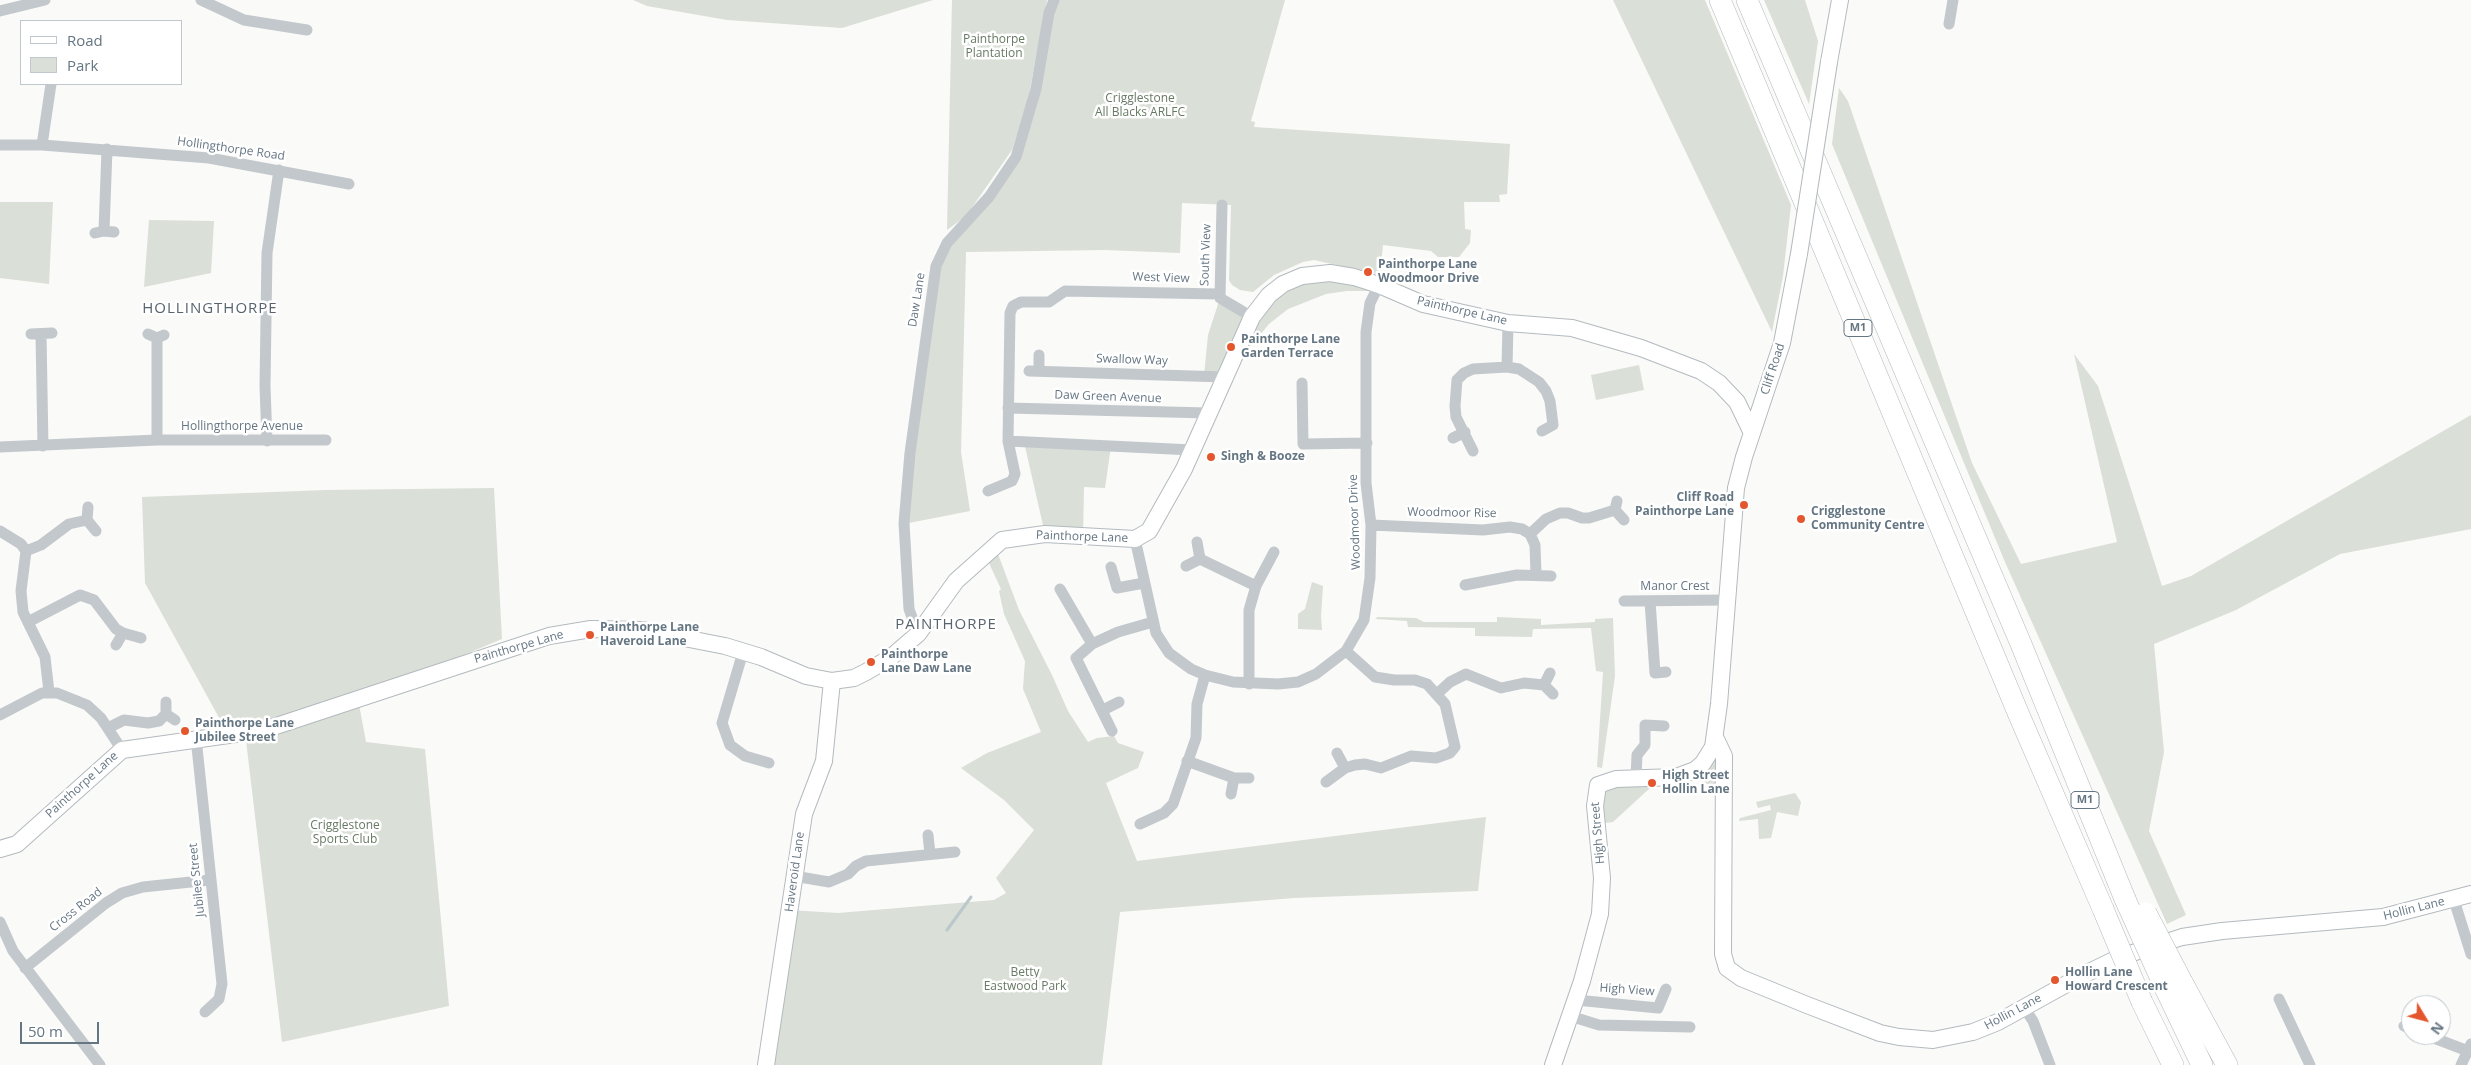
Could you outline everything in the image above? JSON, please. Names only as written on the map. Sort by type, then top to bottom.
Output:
[{"type":"highway","name":"M1","points":[[1720,0],[2019,715],[2142,1002],[2165,1065]]},
{"type":"highway","name":"M1","points":[[1747,0],[2021,644],[2110,861],[2174,986],[2202,1065]]},
{"type":"highway","name":"M1","points":[[2174,986],[2227,1065]]},
{"type":"highway","name":"M1","points":[[2142,1002],[2173,1065]]},
{"type":"street","points":[[0,11],[45,0]]},
{"type":"street","points":[[201,0],[244,20],[307,30]]},
{"type":"street","name":"Daw Lane","points":[[918,634],[909,609],[904,524],[910,453],[936,266],[947,243],[989,197],[1016,157],[1036,89],[1049,13],[1054,0]]},
{"type":"street","name":"Cliff Road","points":[[1715,737],[1736,488],[1782,343],[1799,254],[1840,0]]},
{"type":"street","points":[[1949,24],[1953,0]]},
{"type":"street","points":[[42,145],[51,85]]},
{"type":"street","name":"Hollingthorpe Road","points":[[0,144],[107,149],[209,158],[349,184]]},
{"type":"street","points":[[104,232],[107,149]]},
{"type":"street","points":[[267,441],[265,386],[267,253],[279,170]]},
{"type":"street","name":"South View","points":[[1222,205],[1218,294],[1220,298],[1252,316]]},
{"type":"street","name":"Painthorpe Lane","points":[[0,849],[17,844],[122,750],[196,738],[264,730],[549,636],[592,629],[643,630],[689,637],[743,652],[806,676],[832,681],[854,678],[890,658],[918,634],[956,581],[1002,540],[1045,534],[1135,539],[1149,531],[1174,488],[1252,316],[1276,290],[1302,276],[1330,273],[1379,285],[1423,304],[1508,323],[1563,326],[1626,343],[1701,371],[1719,383],[1737,402],[1752,433]]},
{"type":"street","name":"Woodmoor Drive","points":[[1135,539],[1153,622],[1161,644],[1169,653],[1191,670],[1205,676],[1249,684],[1298,682],[1316,674],[1346,651],[1364,620],[1370,578],[1371,525],[1366,483],[1366,332],[1370,303],[1379,285]]},
{"type":"street","name":"West View","points":[[1008,408],[1010,312],[1014,306],[1021,302],[1048,302],[1065,291],[1103,290],[1218,294]]},
{"type":"street","points":[[1508,323],[1508,367]]},
{"type":"street","points":[[41,334],[43,446]]},
{"type":"street","points":[[156,336],[158,440]]},
{"type":"street","name":"Swallow Way","points":[[1039,355],[1034,371],[1224,377]]},
{"type":"street","points":[[1473,451],[1456,417],[1457,380],[1464,372],[1472,369],[1508,367],[1519,369],[1529,374],[1546,391],[1552,407],[1553,425],[1542,431]]},
{"type":"street","points":[[1302,383],[1303,444],[1367,443]]},
{"type":"street","points":[[988,490],[1012,481],[1015,474],[1008,442],[1008,408]]},
{"type":"street","name":"Daw Green Avenue","points":[[1008,408],[1208,413]]},
{"type":"street","points":[[1453,438],[1465,432]]},
{"type":"street","name":"Hollingthorpe Avenue","points":[[0,447],[158,440],[326,440]]},
{"type":"street","points":[[1008,442],[1192,450]]},
{"type":"street","points":[[1536,575],[1536,550],[1530,534],[1546,519],[1560,513],[1589,518],[1616,506],[1624,520]]},
{"type":"street","points":[[88,507],[87,520],[96,530]]},
{"type":"street","points":[[26,551],[41,544],[68,524],[87,520]]},
{"type":"street","name":"Woodmoor Rise","points":[[1371,525],[1483,530],[1510,527],[1530,534]]},
{"type":"street","points":[[0,531],[21,544],[26,551],[21,591],[23,612],[44,657],[49,692]]},
{"type":"street","points":[[1197,542],[1200,559]]},
{"type":"street","points":[[1249,684],[1249,610],[1256,586],[1274,552]]},
{"type":"street","points":[[1186,566],[1200,559]]},
{"type":"street","points":[[1200,559],[1256,586]]},
{"type":"street","points":[[1111,567],[1117,588],[1144,583]]},
{"type":"street","points":[[1465,585],[1517,575],[1551,576]]},
{"type":"street","points":[[1060,590],[1072,599],[1092,644]]},
{"type":"street","points":[[28,622],[80,595],[94,600],[109,622],[123,633],[141,638]]},
{"type":"street","name":"Manor Crest","points":[[1624,601],[1726,600]]},
{"type":"street","points":[[1650,601],[1655,673],[1666,672]]},
{"type":"street","points":[[1112,731],[1076,658],[1092,644],[1118,632],[1153,622]]},
{"type":"street","points":[[116,646],[123,633]]},
{"type":"street","points":[[1326,782],[1345,768],[1365,764],[1381,768],[1411,756],[1436,758],[1450,752],[1455,747],[1450,718],[1445,704],[1427,684],[1415,680],[1375,677],[1346,651]]},
{"type":"street","points":[[743,652],[722,723],[730,744],[745,756],[769,763]]},
{"type":"street","points":[[1437,694],[1450,682],[1466,674],[1501,688],[1524,683],[1544,685],[1553,694]]},
{"type":"street","points":[[1544,685],[1550,674]]},
{"type":"street","points":[[1140,824],[1163,820],[1173,804],[1196,738],[1196,704],[1205,676]]},
{"type":"street","name":"Haveroid Lane","points":[[766,1065],[804,814],[824,761],[832,681]]},
{"type":"street","points":[[0,715],[30,698],[49,692],[88,706],[108,728],[122,750]]},
{"type":"street","points":[[108,728],[124,720],[154,722],[171,717],[166,702]]},
{"type":"street","points":[[1102,710],[1119,702]]},
{"type":"street","points":[[1636,778],[1637,755],[1645,745],[1646,726],[1637,716]]},
{"type":"street","points":[[1646,726],[1664,726]]},
{"type":"street","name":"High Street","points":[[1553,1065],[1576,1000],[1600,914],[1602,878],[1595,794],[1598,785],[1606,781],[1676,777],[1695,770],[1708,755],[1715,737]]},
{"type":"street","name":"Hollin Lane","points":[[1715,737],[1724,756],[1724,954],[1727,968],[1741,978],[1807,1005],[1880,1033],[1899,1038],[1932,1040],[1951,1038],[1998,1022],[2023,1006],[2120,957],[2182,937],[2252,928],[2383,917],[2454,900],[2471,894]]},
{"type":"street","name":"Jubilee Street","points":[[196,738],[222,984],[219,998],[205,1012]]},
{"type":"street","points":[[1337,753],[1345,768]]},
{"type":"street","points":[[1188,760],[1234,778],[1249,778]]},
{"type":"street","points":[[1231,794],[1234,778]]},
{"type":"street","points":[[928,834],[930,854]]},
{"type":"street","points":[[794,876],[829,882],[848,874],[856,866],[866,861],[955,852]]},
{"type":"street","name":"Cross Road","points":[[25,968],[106,902],[122,893],[143,888],[210,880]]},
{"type":"street","points":[[2454,900],[2471,954]]},
{"type":"street","points":[[0,922],[13,951],[100,1065]]},
{"type":"street","name":"High View","points":[[1576,1000],[1658,1008],[1666,989]]},
{"type":"street","points":[[2279,999],[2310,1065]]},
{"type":"street","points":[[2023,1006],[2033,1021],[2050,1065]]},
{"type":"street","points":[[1570,1016],[1599,1025],[1690,1027]]},
{"type":"street","points":[[2451,1043],[2469,1048],[2462,1065]]},
{"type":"green space","points":[[633,0],[933,0],[842,28],[727,20],[647,6]]},
{"type":"green space","name":"Painthorpe Plantation","points":[[952,0],[1047,0],[1028,100],[1012,150],[966,216],[947,230]]},
{"type":"green space","name":"Crigglestone All Blacks ARLFC","points":[[1054,0],[1285,0],[1251,121],[1255,122],[1254,127],[1510,144],[1507,194],[1499,195],[1500,202],[1464,202],[1465,229],[1471,230],[1470,243],[1459,257],[1438,257],[1431,251],[1383,245],[1380,275],[1314,260],[1303,262],[1274,275],[1253,292],[1240,290],[1232,285],[1229,280],[1231,205],[1182,203],[1180,253],[1105,250],[966,252],[961,452],[970,511],[909,523],[910,453],[936,266],[1016,157]]},
{"type":"green space","points":[[1613,0],[1705,0],[1791,205],[1783,276],[1772,332]]},
{"type":"green space","points":[[1764,0],[1805,0],[1818,41],[1809,104]]},
{"type":"green space","points":[[1839,88],[1848,101],[1972,463],[2021,564],[2117,542],[2074,354],[2098,386],[2162,586],[2191,576],[2471,415],[2471,529],[2340,554],[2236,610],[2154,644],[2164,752],[2149,831],[2186,915],[2167,924],[2005,562],[1832,144]]},
{"type":"green space","points":[[0,202],[53,202],[49,284],[0,278]]},
{"type":"green space","points":[[149,220],[214,221],[211,273],[144,287]]},
{"type":"green space","points":[[1316,273],[1376,291],[1347,291],[1326,294],[1288,309],[1269,324],[1225,377],[1204,376],[1208,335],[1220,298],[1252,316],[1261,304]]},
{"type":"green space","points":[[1639,365],[1644,390],[1596,400],[1591,375]]},
{"type":"green space","points":[[1024,442],[1111,446],[1105,488],[1084,487],[1083,535],[1045,534]]},
{"type":"green space","name":"Crigglestone Sports Club","points":[[494,488],[502,639],[358,699],[366,742],[425,749],[449,1006],[282,1042],[245,732],[228,734],[145,583],[142,497],[326,490]]},
{"type":"green space","name":"Betty Eastwood Park","points":[[998,554],[1019,610],[1068,711],[1088,742],[1097,738],[1114,736],[1118,743],[1144,752],[1138,768],[1106,783],[1137,861],[1486,817],[1478,891],[1294,898],[1120,912],[1102,1065],[766,1065],[789,910],[838,913],[994,900],[1006,893],[996,878],[1034,830],[1004,800],[961,768],[987,753],[1041,732],[1023,689],[1025,661],[1004,614],[999,591],[1001,589],[988,561]]},
{"type":"green space","points":[[1312,582],[1323,586],[1322,630],[1298,629],[1298,614],[1305,609]]},
{"type":"green space","points":[[1377,617],[1416,618],[1424,622],[1497,622],[1497,617],[1541,619],[1541,625],[1595,622],[1595,619],[1613,618],[1615,676],[1602,768],[1597,767],[1603,672],[1596,671],[1591,628],[1533,629],[1532,637],[1475,636],[1475,628],[1408,627],[1407,621],[1376,619]]},
{"type":"green space","points":[[1715,737],[1719,789],[1685,774]]},
{"type":"green space","points":[[1615,786],[1650,786],[1650,788],[1613,822],[1605,823],[1603,800],[1605,792]]},
{"type":"green space","points":[[1795,793],[1801,802],[1798,816],[1777,812],[1771,838],[1759,839],[1758,819],[1739,821],[1740,818],[1771,810],[1770,805],[1758,808],[1756,802]]},
{"type":"waterway","points":[[947,930],[971,897]]},
{"type":"place","name":"Painthorpe Lane Woodmoor Drive","points":[[1368,272]]},
{"type":"place","name":"Painthorpe Lane Garden Terrace","points":[[1231,347]]},
{"type":"place","name":"Singh & Booze","points":[[1211,457]]},
{"type":"place","name":"Cliff Road Painthorpe Lane","points":[[1744,505]]},
{"type":"place","name":"Crigglestone Community Centre","points":[[1801,519]]},
{"type":"place","name":"Painthorpe Lane Haveroid Lane","points":[[590,635]]},
{"type":"place","name":"Painthorpe Lane Daw Lane","points":[[871,662]]},
{"type":"place","name":"Painthorpe Lane Jubilee Street","points":[[185,731]]},
{"type":"place","name":"High Street Hollin Lane","points":[[1652,783]]},
{"type":"place","name":"Hollin Lane Howard Crescent","points":[[2055,980]]},
{"type":"district","name":"HOLLINGTHORPE","points":[[210,309]]},
{"type":"district","name":"PAINTHORPE","points":[[946,625]]}]
